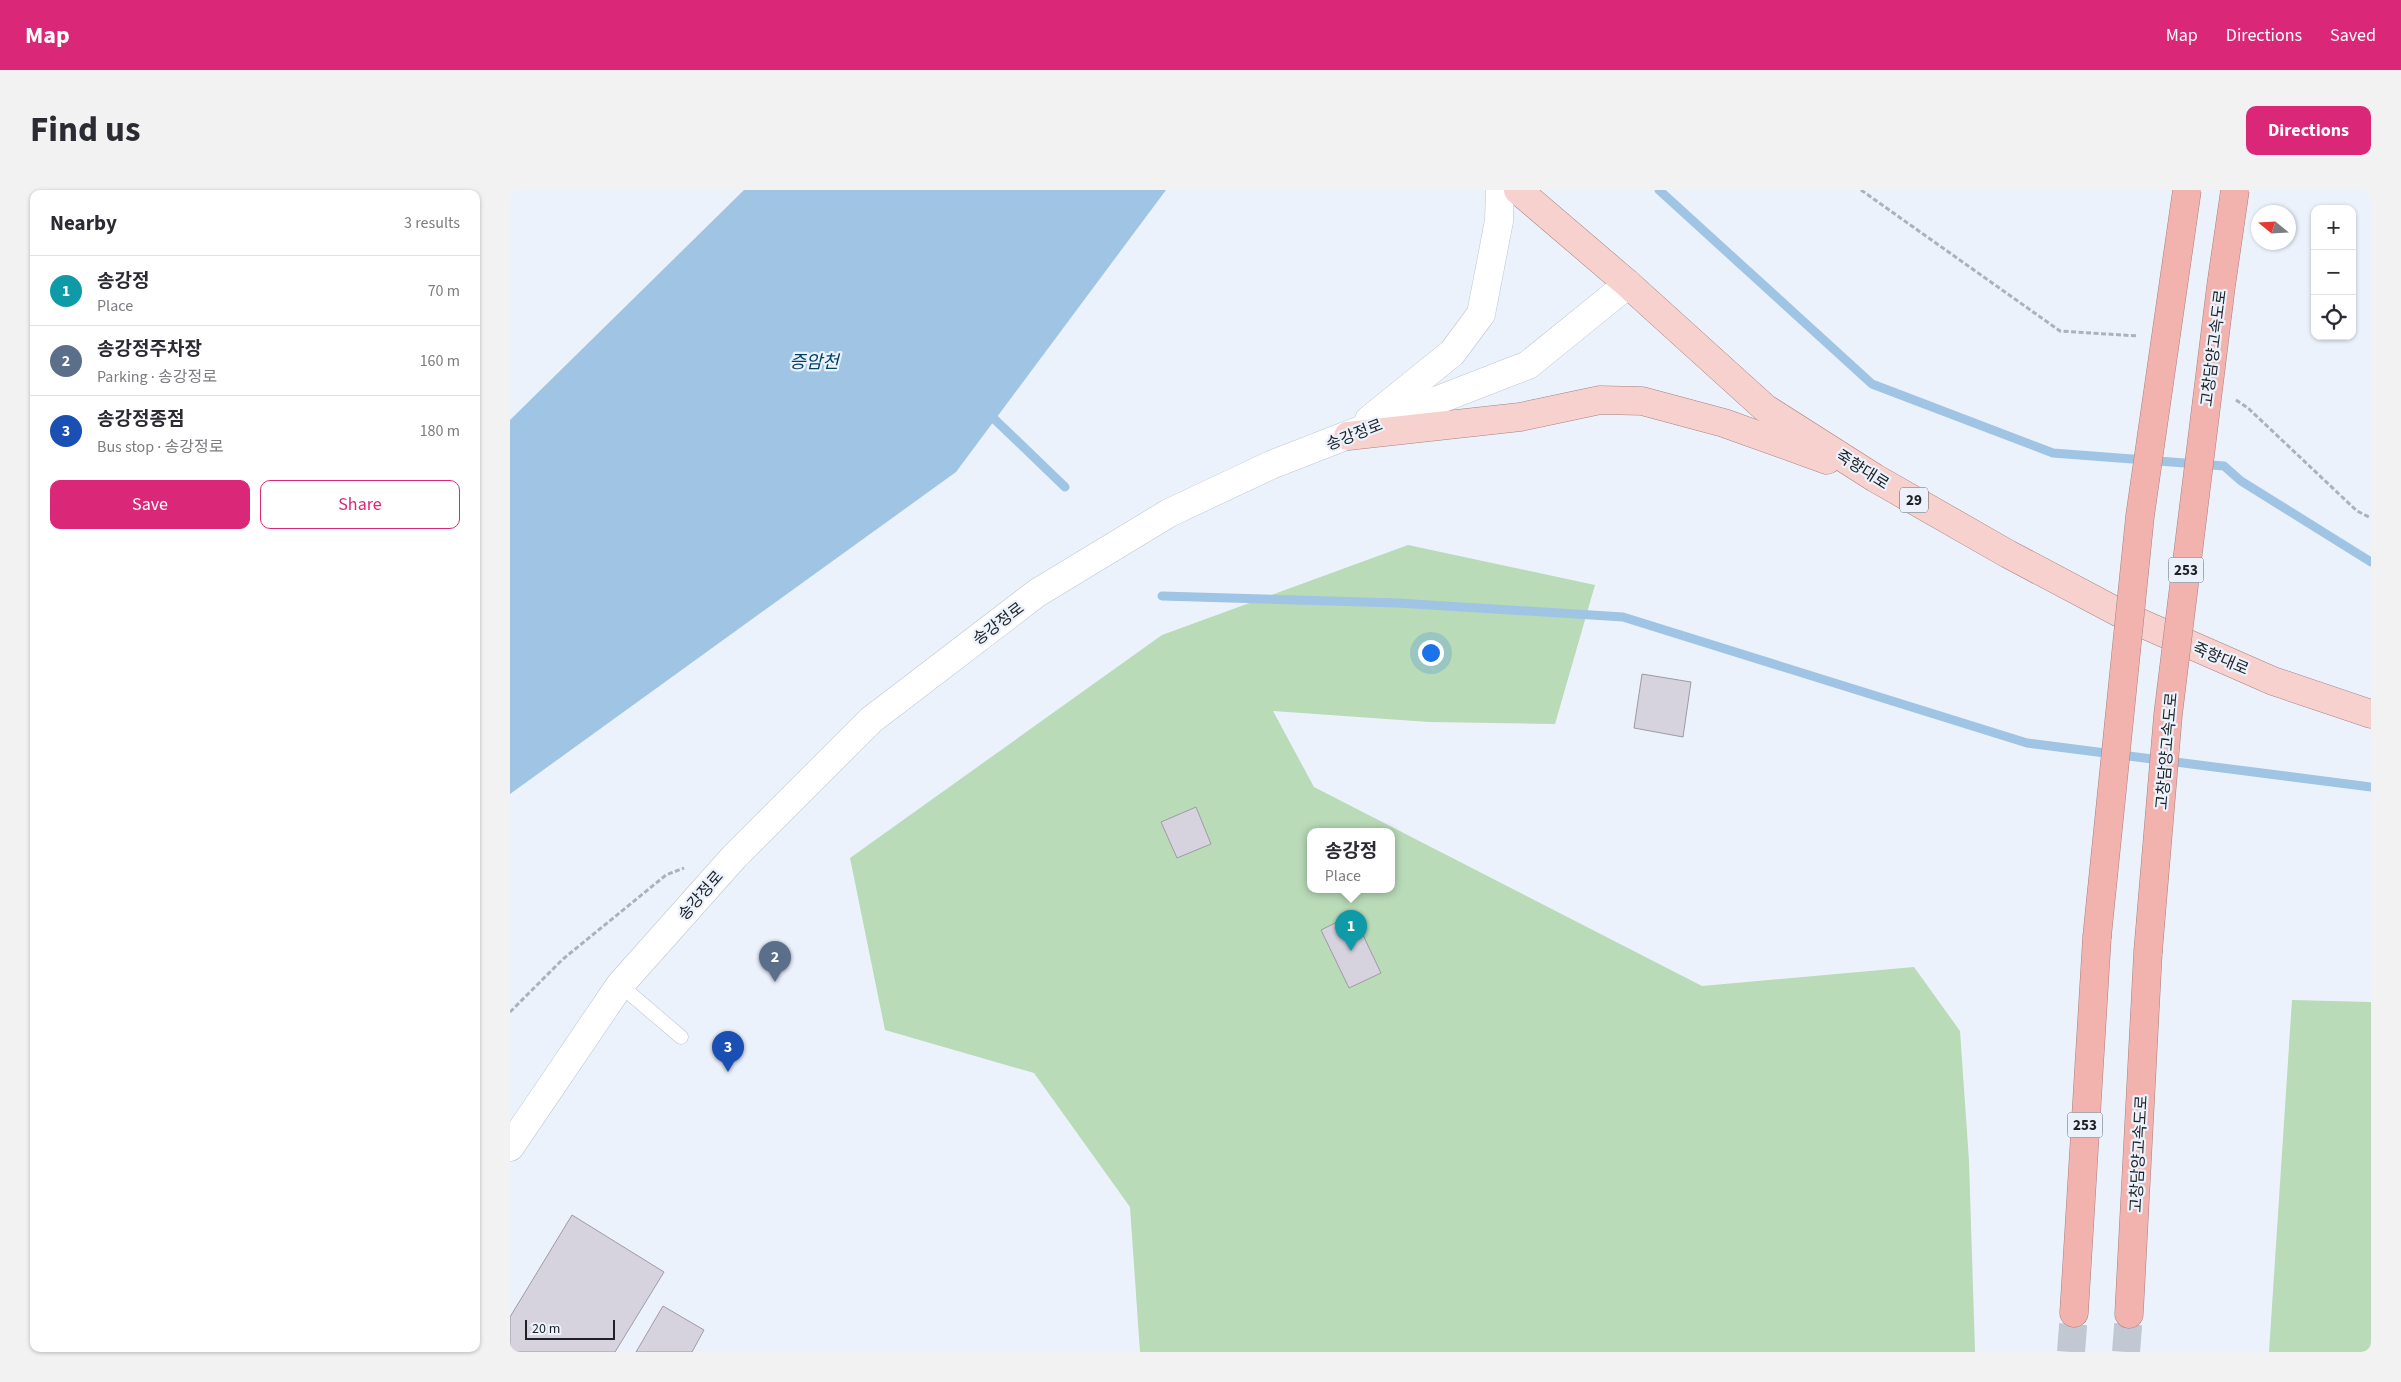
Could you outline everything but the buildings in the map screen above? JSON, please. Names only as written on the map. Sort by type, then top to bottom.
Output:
[{"type":"highway","name":"253","points":[[2074,1312],[2097,937],[2140,516],[2187,190]]},
{"type":"highway","name":"고창담양고속도로","points":[[2129,1314],[2148,952],[2168,715],[2235,190]]},
{"type":"main road","points":[[1348,436],[1452,353],[1481,314],[1499,221],[1500,190]]},
{"type":"main road","name":"죽향대로","points":[[1518,190],[1628,284],[1766,408],[1875,478],[2008,554],[2127,618],[2273,681],[2371,714]]},
{"type":"main road","name":"송강정로","points":[[510,1147],[620,985],[734,857],[870,720],[1037,593],[1169,513],[1271,465],[1528,365],[1628,284]]},
{"type":"main road","points":[[1348,436],[1520,416],[1600,400],[1642,401],[1724,423],[1875,478]]},
{"type":"lane","points":[[620,985],[682,1037]]},
{"type":"path","points":[[1861,190],[2060,331],[2144,336]]},
{"type":"path","points":[[2232,397],[2248,408],[2356,511],[2371,518]]},
{"type":"path","points":[[510,1012],[563,960],[666,875],[692,865]]},
{"type":"green space","points":[[1408,545],[1595,585],[1555,724],[1429,722],[1273,711],[1314,787],[1394,828],[1307,828],[1307,893],[1395,893],[1395,829],[1702,986],[1914,967],[1960,1031],[1969,1161],[1975,1352],[1140,1352],[1130,1207],[1034,1073],[885,1030],[850,858],[1162,635]]},
{"type":"green space","points":[[2292,1000],[2371,1002],[2371,1352],[2269,1352]]},
{"type":"water","name":"증암천","points":[[744,190],[1166,190],[956,472],[510,794],[510,420]]},
{"type":"waterway","points":[[1659,190],[1872,384],[2053,453],[2224,466],[2241,481],[2371,562]]},
{"type":"waterway","points":[[986,411],[1065,487]]},
{"type":"waterway","points":[[1162,596],[1398,603],[1623,617],[2027,743],[2371,787]]},
{"type":"tunnel","points":[[2071,1352],[2074,1313]]},
{"type":"tunnel","points":[[2126,1352],[2129,1314]]},
{"type":"place","name":"송강정","points":[[1351,951]]},
{"type":"place","name":"송강정주차장","points":[[775,982]]},
{"type":"place","name":"송강정종점","points":[[728,1072]]}]
